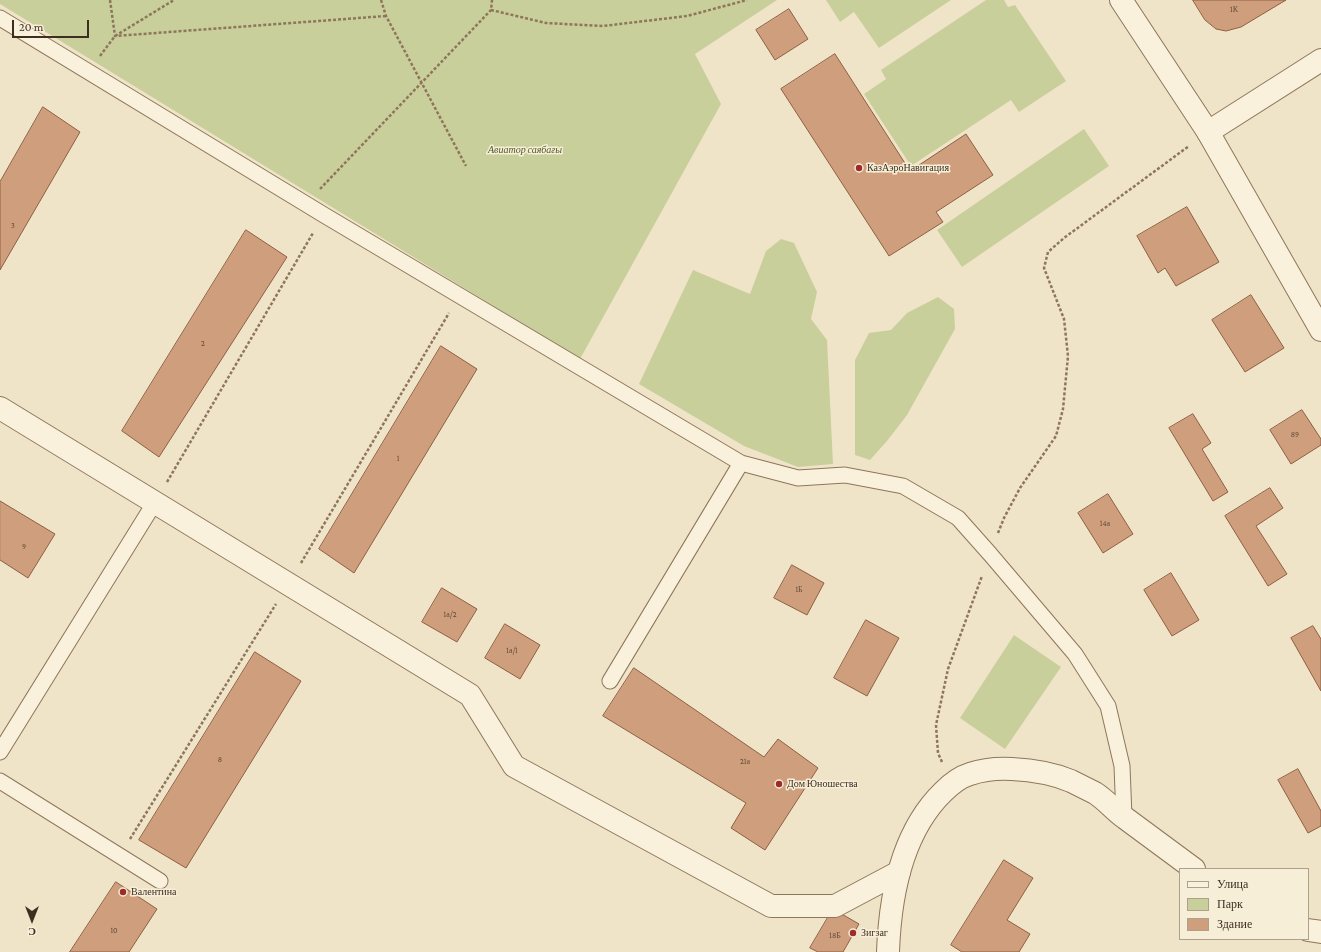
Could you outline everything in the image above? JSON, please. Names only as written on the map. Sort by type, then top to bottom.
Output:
[{"type":"street","points":[[1121,0],[1208,132],[1321,330]]},
{"type":"street","points":[[1208,132],[1321,60]]},
{"type":"street","points":[[0,408],[470,695],[514,766],[771,906],[835,906],[899,872]]},
{"type":"street","points":[[888,952],[891,917],[899,872],[906,847],[919,823],[934,801],[951,784],[968,774],[993,768],[1022,769],[1049,773],[1069,780],[1096,794],[1124,817],[1193,868]]},
{"type":"street","points":[[1309,930],[1321,932]]},
{"type":"lane","points":[[0,18],[305,204],[741,463],[798,478],[845,475],[902,486],[958,518],[1075,654],[1108,706],[1122,766],[1124,817]]},
{"type":"lane","points":[[610,681],[741,463]]},
{"type":"lane","points":[[0,752],[155,502]]},
{"type":"lane","points":[[0,781],[160,881]]},
{"type":"path","points":[[110,0],[115,36]]},
{"type":"path","points":[[88,72],[115,36],[174,0]]},
{"type":"path","points":[[381,0],[386,16],[466,166]]},
{"type":"path","points":[[305,204],[491,10],[492,0]]},
{"type":"path","points":[[491,10],[546,22],[603,26],[687,16],[747,0]]},
{"type":"path","points":[[115,36],[386,16]]},
{"type":"path","points":[[951,784],[938,752],[936,725],[948,669],[1004,518],[1020,488],[1056,436],[1063,409],[1068,356],[1064,319],[1044,268],[1048,252],[1064,238],[1208,132]]},
{"type":"path","points":[[155,502],[324,215]]},
{"type":"green space","name":"Авиатор саябағы","points":[[0,0],[777,0],[695,54],[721,104],[580,359],[0,4]]},
{"type":"green space","points":[[826,0],[951,0],[879,48],[854,12],[840,22]]},
{"type":"green space","points":[[986,0],[1004,0],[1008,7],[1015,5],[1066,81],[1019,112],[1011,100],[911,166],[864,94],[886,79],[881,70]]},
{"type":"green space","points":[[1084,129],[1109,166],[962,267],[937,230]]},
{"type":"green space","points":[[781,239],[794,243],[817,292],[811,319],[827,340],[833,464],[798,467],[744,446],[639,384],[693,270],[750,294],[766,251]]},
{"type":"green space","points":[[938,297],[954,309],[955,329],[907,415],[887,441],[870,460],[855,455],[855,360],[869,333],[891,330],[907,313]]},
{"type":"green space","points":[[1014,635],[1061,667],[1005,749],[960,718]]},
{"type":"building","points":[[1193,0],[1286,0],[1241,27],[1226,31],[1216,29],[1205,20]]},
{"type":"building","points":[[789,9],[808,39],[775,60],[756,30]]},
{"type":"building","points":[[835,54],[910,171],[966,134],[993,175],[936,212],[943,222],[889,256],[781,89]]},
{"type":"building","points":[[43,107],[80,132],[0,270],[0,182]]},
{"type":"building","points":[[1187,207],[1219,262],[1176,286],[1165,268],[1158,273],[1137,236]]},
{"type":"building","points":[[246,230],[287,257],[159,457],[122,431]]},
{"type":"building","points":[[1251,295],[1284,348],[1245,372],[1212,320]]},
{"type":"building","points":[[441,346],[477,369],[354,573],[319,549]]},
{"type":"building","points":[[1302,410],[1321,439],[1321,445],[1291,464],[1270,430]]},
{"type":"building","points":[[1193,414],[1211,443],[1202,449],[1228,492],[1213,501],[1169,428]]},
{"type":"building","points":[[1270,488],[1283,508],[1256,526],[1287,574],[1268,586],[1225,516]]},
{"type":"building","points":[[1108,494],[1133,534],[1103,553],[1078,513]]},
{"type":"building","points":[[0,501],[55,534],[28,578],[0,560]]},
{"type":"building","points":[[792,565],[824,583],[807,615],[774,598]]},
{"type":"building","points":[[1171,573],[1199,620],[1172,636],[1144,590]]},
{"type":"building","points":[[442,588],[477,609],[457,642],[422,622]]},
{"type":"building","points":[[866,620],[899,638],[867,696],[834,678]]},
{"type":"building","points":[[505,624],[540,645],[520,679],[485,658]]},
{"type":"building","points":[[1313,626],[1321,639],[1321,691],[1291,638]]},
{"type":"building","points":[[255,652],[301,681],[186,868],[139,840]]},
{"type":"building","points":[[634,668],[764,757],[778,739],[818,768],[765,850],[731,828],[746,803],[603,716]]},
{"type":"building","points":[[1298,769],[1321,811],[1321,826],[1308,833],[1278,780]]},
{"type":"building","points":[[1004,860],[1033,878],[1007,920],[1030,934],[1019,952],[962,952],[951,945]]},
{"type":"building","points":[[116,882],[157,909],[129,952],[70,952]]},
{"type":"building","points":[[833,909],[859,924],[843,952],[818,952],[810,948]]},
{"type":"place","name":"КазАэроНавигация","points":[[859,168]]},
{"type":"place","name":"Дом Юношества","points":[[779,784]]},
{"type":"place","name":"Валентина","points":[[123,892]]},
{"type":"place","name":"Зигзаг","points":[[853,933]]}]
